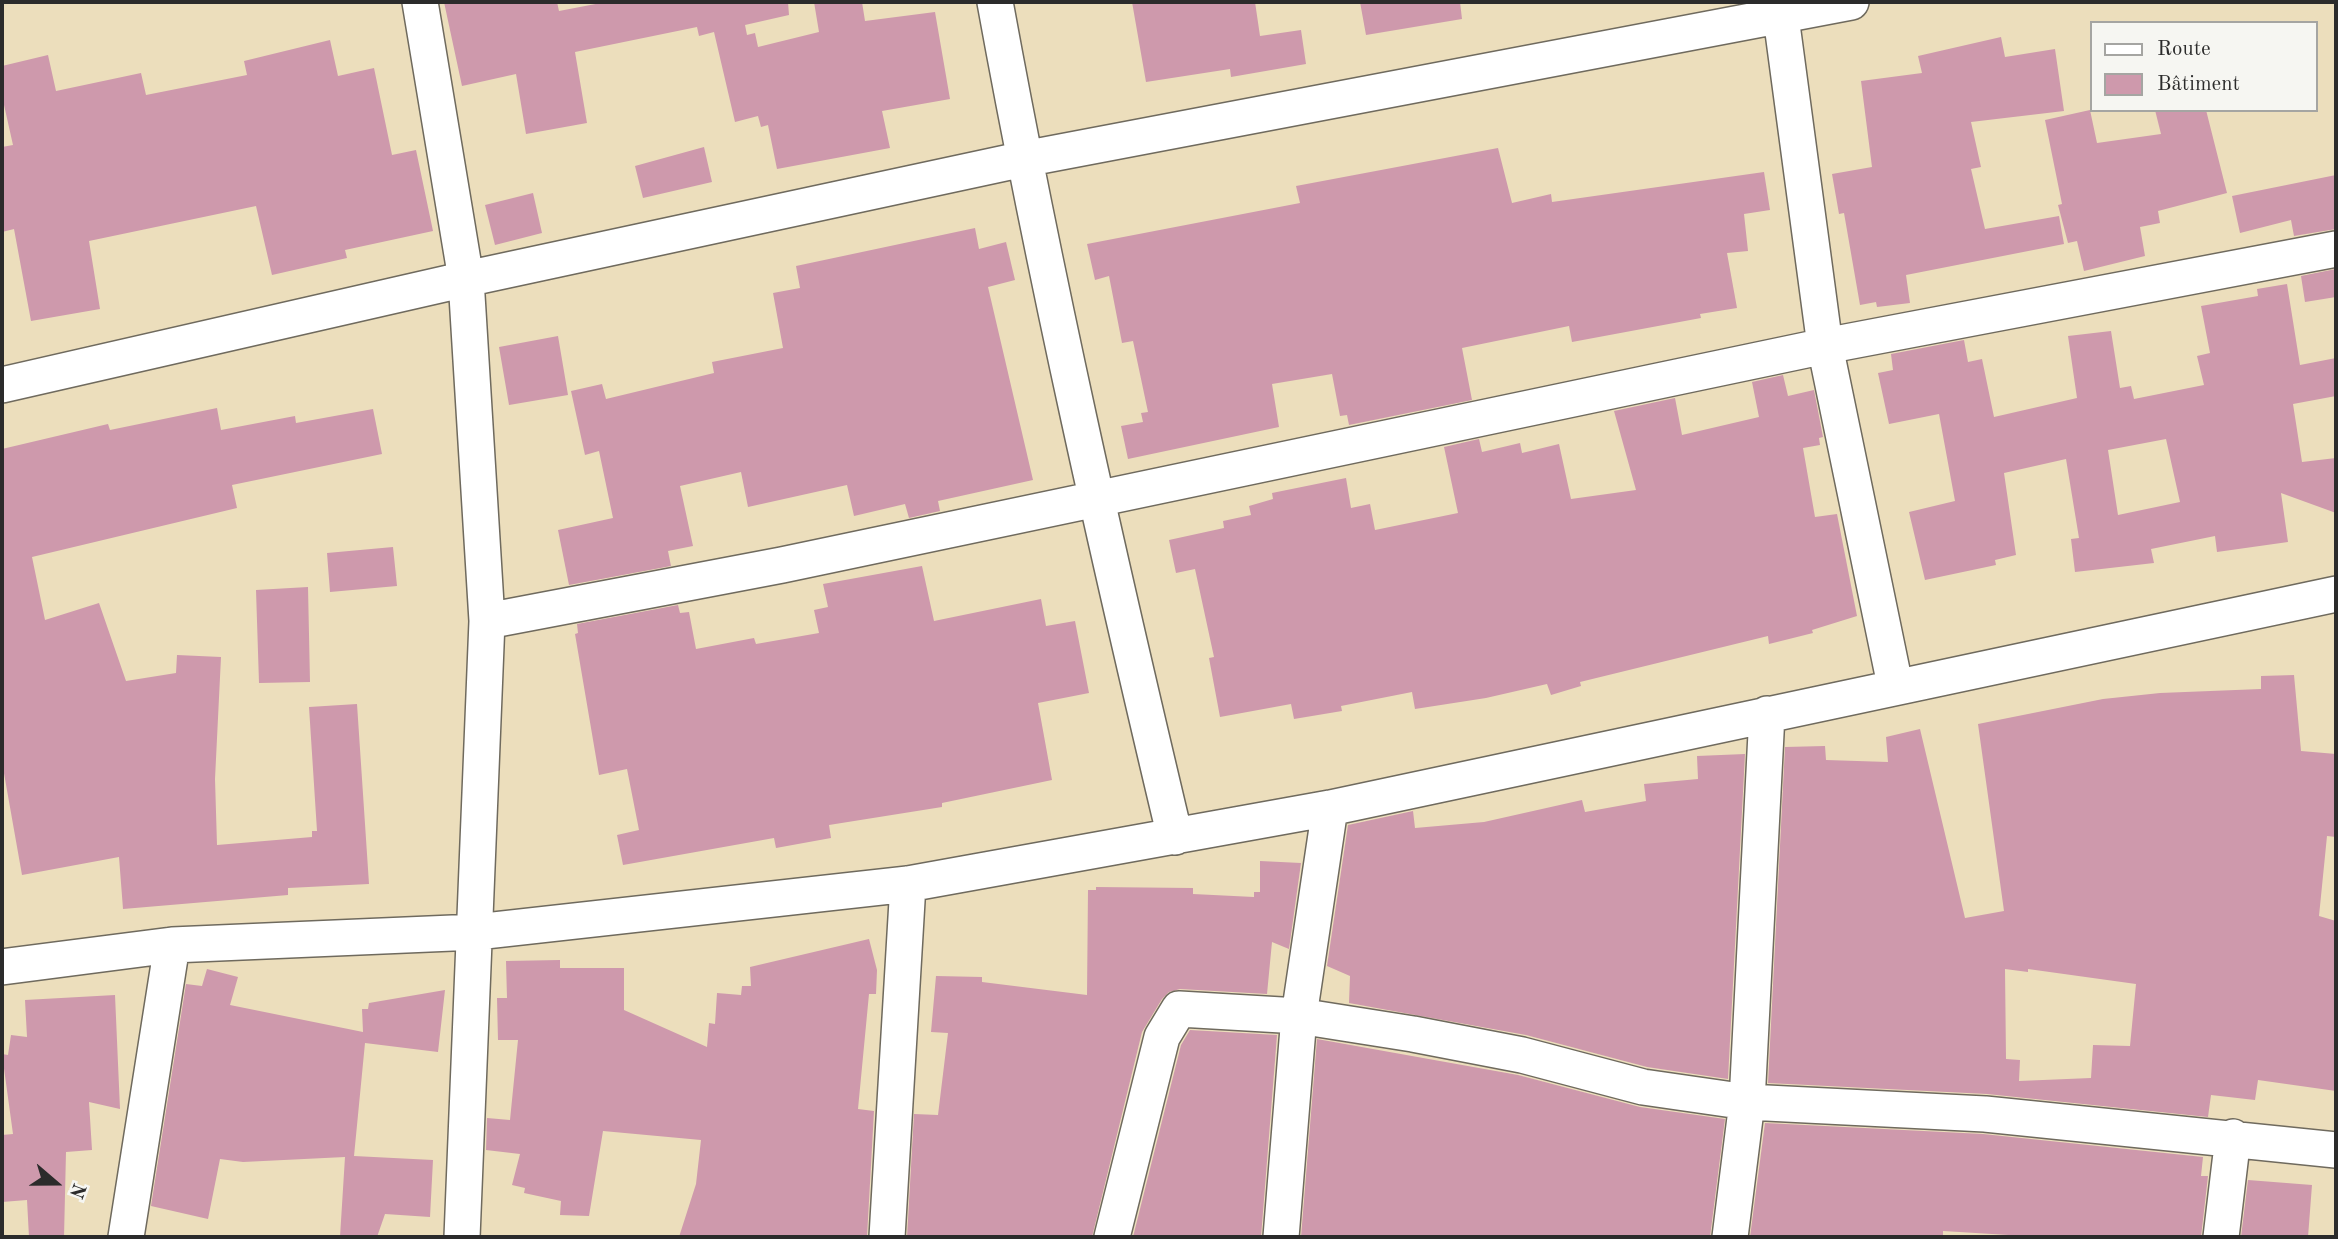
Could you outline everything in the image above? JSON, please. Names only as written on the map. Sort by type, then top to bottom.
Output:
[{"type":"street","points":[[420,2],[466,279],[487,621],[462,1237]]},
{"type":"street","points":[[995,2],[1024,159],[1094,498],[1175,837]]},
{"type":"street","points":[[2,386],[466,279],[1024,159],[1781,8],[1851,2]]},
{"type":"street","points":[[1781,8],[1825,346],[1895,685]]},
{"type":"street","points":[[487,621],[782,565],[1825,346],[2336,249]]},
{"type":"street","points":[[2,967],[172,945],[475,932],[908,884],[1329,808],[1895,685],[2336,594]]},
{"type":"street","points":[[1730,1237],[1746,1102],[1767,714]]},
{"type":"street","points":[[1281,1237],[1299,1016],[1329,808]]},
{"type":"street","points":[[887,1237],[908,884]]},
{"type":"street","points":[[126,1237],[172,945]]},
{"type":"street","points":[[1112,1237],[1162,1037],[1179,1009],[1299,1016],[1522,1055],[1643,1087],[1746,1102],[1985,1114],[2233,1137],[2256,1144],[2336,1150]]},
{"type":"street","points":[[2221,1237],[2233,1137]]},
{"type":"building","points":[[444,2],[557,2],[559,11],[606,2],[788,2],[789,15],[745,25],[747,35],[755,33],[758,47],[819,32],[814,2],[862,2],[865,21],[935,12],[950,99],[882,111],[890,148],[777,169],[768,125],[761,127],[758,116],[735,122],[714,32],[699,36],[697,27],[575,52],[587,123],[526,134],[516,74],[462,86]]},
{"type":"building","points":[[1132,2],[1255,2],[1260,36],[1301,30],[1306,64],[1231,77],[1230,69],[1146,82]]},
{"type":"building","points":[[1360,2],[1460,2],[1462,19],[1366,35]]},
{"type":"building","points":[[2001,37],[2005,57],[2055,49],[2064,111],[1971,122],[1981,167],[1971,169],[1985,229],[2059,216],[2064,244],[1906,275],[1910,303],[1877,307],[1876,302],[1860,305],[1844,213],[1839,214],[1832,174],[1872,167],[1861,81],[1922,73],[1918,56]]},
{"type":"building","points":[[330,40],[338,76],[374,68],[392,155],[416,150],[433,231],[345,250],[347,258],[272,275],[256,206],[89,241],[100,309],[31,321],[14,229],[2,232],[2,147],[13,145],[2,96],[2,66],[48,55],[56,91],[141,73],[146,95],[247,75],[244,61]]},
{"type":"building","points":[[2090,110],[2097,143],[2161,134],[2156,112],[2207,112],[2227,193],[2158,211],[2160,223],[2140,227],[2145,256],[2084,271],[2077,241],[2068,243],[2058,205],[2062,204],[2045,120]]},
{"type":"building","points":[[704,147],[712,182],[643,198],[635,166]]},
{"type":"building","points":[[1498,148],[1512,203],[1551,194],[1552,202],[1764,172],[1770,210],[1744,214],[1748,251],[1727,253],[1737,308],[1700,314],[1701,318],[1572,342],[1569,326],[1462,348],[1472,400],[1349,425],[1347,415],[1340,416],[1332,374],[1272,384],[1279,427],[1128,459],[1121,426],[1143,422],[1141,413],[1148,412],[1133,341],[1122,343],[1109,276],[1095,280],[1087,244],[1300,203],[1296,186]]},
{"type":"building","points":[[2336,175],[2336,229],[2294,236],[2291,220],[2240,233],[2232,196]]},
{"type":"building","points":[[533,193],[542,233],[495,245],[485,205]]},
{"type":"building","points":[[975,228],[979,249],[1006,242],[1015,280],[988,287],[1033,480],[938,501],[940,511],[909,518],[905,504],[854,516],[847,485],[748,507],[741,472],[680,486],[693,546],[668,551],[671,566],[569,585],[558,530],[613,518],[599,451],[585,455],[571,391],[602,384],[606,399],[714,373],[712,362],[783,348],[773,293],[800,288],[796,266]]},
{"type":"building","points":[[2336,269],[2336,297],[2305,302],[2301,276]]},
{"type":"building","points":[[2287,284],[2300,365],[2336,358],[2336,396],[2293,404],[2302,462],[2336,458],[2336,513],[2281,493],[2288,542],[2217,552],[2215,536],[2151,549],[2154,563],[2075,572],[2071,539],[2079,538],[2066,459],[2004,473],[2016,555],[1995,560],[1996,565],[1925,580],[1909,512],[1955,501],[1939,414],[1889,424],[1878,373],[1893,370],[1891,354],[1964,340],[1968,362],[1982,359],[1994,417],[2077,398],[2068,336],[2111,331],[2120,388],[2131,386],[2134,399],[2204,385],[2197,356],[2210,353],[2201,306],[2258,296],[2257,289]],"holes":[[[2166,439],[2180,502],[2118,515],[2108,450]]]},
{"type":"building","points":[[558,336],[568,395],[509,405],[499,347]]},
{"type":"building","points":[[1783,375],[1788,396],[1814,390],[1823,437],[1819,438],[1820,445],[1803,448],[1815,517],[1837,514],[1857,616],[1812,630],[1813,633],[1769,644],[1768,636],[1580,682],[1581,686],[1551,695],[1547,684],[1486,698],[1415,709],[1412,692],[1341,706],[1342,711],[1294,719],[1291,704],[1220,717],[1209,658],[1214,657],[1195,569],[1176,573],[1169,540],[1224,528],[1223,521],[1251,515],[1249,506],[1273,499],[1272,493],[1346,478],[1351,508],[1370,504],[1375,530],[1458,513],[1444,447],[1479,439],[1482,452],[1520,443],[1522,453],[1559,444],[1571,499],[1636,490],[1614,411],[1675,398],[1682,435],[1759,417],[1752,382]]},
{"type":"building","points":[[217,408],[221,430],[295,416],[296,423],[373,409],[382,454],[232,485],[237,508],[32,557],[45,620],[99,603],[126,681],[176,673],[177,655],[221,657],[215,779],[217,845],[312,837],[312,831],[317,831],[309,707],[357,704],[369,884],[288,888],[288,895],[123,909],[119,857],[22,875],[2,762],[2,449],[108,424],[110,430]]},
{"type":"building","points":[[393,547],[397,586],[330,592],[327,553]]},
{"type":"building","points":[[922,566],[934,621],[1041,599],[1046,626],[1075,621],[1089,693],[1038,703],[1052,780],[942,803],[942,807],[829,825],[831,838],[776,848],[774,838],[623,865],[617,835],[639,830],[627,769],[599,775],[575,634],[578,633],[577,624],[678,605],[680,613],[689,612],[696,649],[754,638],[756,644],[819,633],[814,610],[828,607],[823,584]]},
{"type":"building","points":[[308,587],[310,682],[259,683],[256,590]]},
{"type":"building","points":[[2294,675],[2301,751],[2336,754],[2336,837],[2327,836],[2319,916],[2336,921],[2336,1091],[2258,1080],[2255,1100],[2211,1095],[2208,1117],[1987,1094],[1768,1083],[1785,747],[1825,746],[1826,760],[1888,762],[1886,737],[1920,729],[1965,918],[2004,911],[1978,724],[2103,699],[2160,693],[2261,689],[2261,676]],"holes":[[[2005,969],[2028,972],[2028,969],[2136,984],[2130,1046],[2093,1045],[2091,1078],[2019,1081],[2020,1060],[2006,1059]]]},
{"type":"building","points":[[1745,754],[1728,1079],[1647,1067],[1526,1035],[1349,1003],[1350,976],[1327,966],[1348,825],[1413,811],[1415,828],[1484,822],[1582,800],[1585,812],[1646,801],[1644,784],[1698,779],[1697,756]]},
{"type":"building","points":[[1260,861],[1301,863],[1289,949],[1272,942],[1267,994],[1180,989],[1169,992],[1162,999],[1142,1032],[1092,1237],[907,1237],[914,1114],[938,1115],[948,1033],[931,1032],[936,976],[982,977],[982,982],[1087,995],[1088,890],[1096,890],[1096,887],[1193,888],[1193,894],[1254,897],[1254,892],[1260,892]]},
{"type":"building","points":[[869,939],[877,970],[876,994],[869,994],[858,1109],[874,1111],[867,1237],[679,1237],[696,1184],[701,1140],[603,1131],[589,1216],[560,1215],[561,1201],[524,1193],[525,1188],[512,1185],[520,1154],[486,1150],[487,1118],[510,1120],[518,1040],[498,1040],[497,998],[507,998],[506,961],[560,960],[560,968],[624,968],[624,1010],[707,1047],[709,1023],[715,1024],[717,993],[741,995],[742,986],[751,986],[750,967]]},
{"type":"building","points":[[207,969],[238,977],[230,1005],[363,1032],[362,1009],[368,1009],[369,1003],[445,990],[438,1052],[365,1043],[354,1156],[433,1160],[430,1217],[385,1214],[377,1237],[340,1237],[345,1157],[243,1162],[220,1159],[208,1219],[151,1206],[186,984],[202,986]]},
{"type":"building","points":[[115,995],[120,1109],[89,1102],[92,1150],[66,1152],[64,1237],[29,1237],[27,1200],[2,1202],[2,1135],[13,1134],[2,1054],[8,1055],[11,1035],[27,1037],[25,1000]]},
{"type":"building","points":[[1190,1030],[1277,1035],[1261,1237],[1133,1237],[1181,1045]]},
{"type":"building","points":[[1317,1039],[1518,1075],[1640,1107],[1725,1119],[1710,1237],[1301,1237]]},
{"type":"building","points":[[1765,1123],[1983,1134],[2203,1157],[2201,1176],[2208,1176],[2201,1237],[2041,1237],[1943,1231],[1943,1235],[1750,1237]]},
{"type":"building","points":[[2248,1180],[2312,1185],[2308,1237],[2241,1237]]}]
